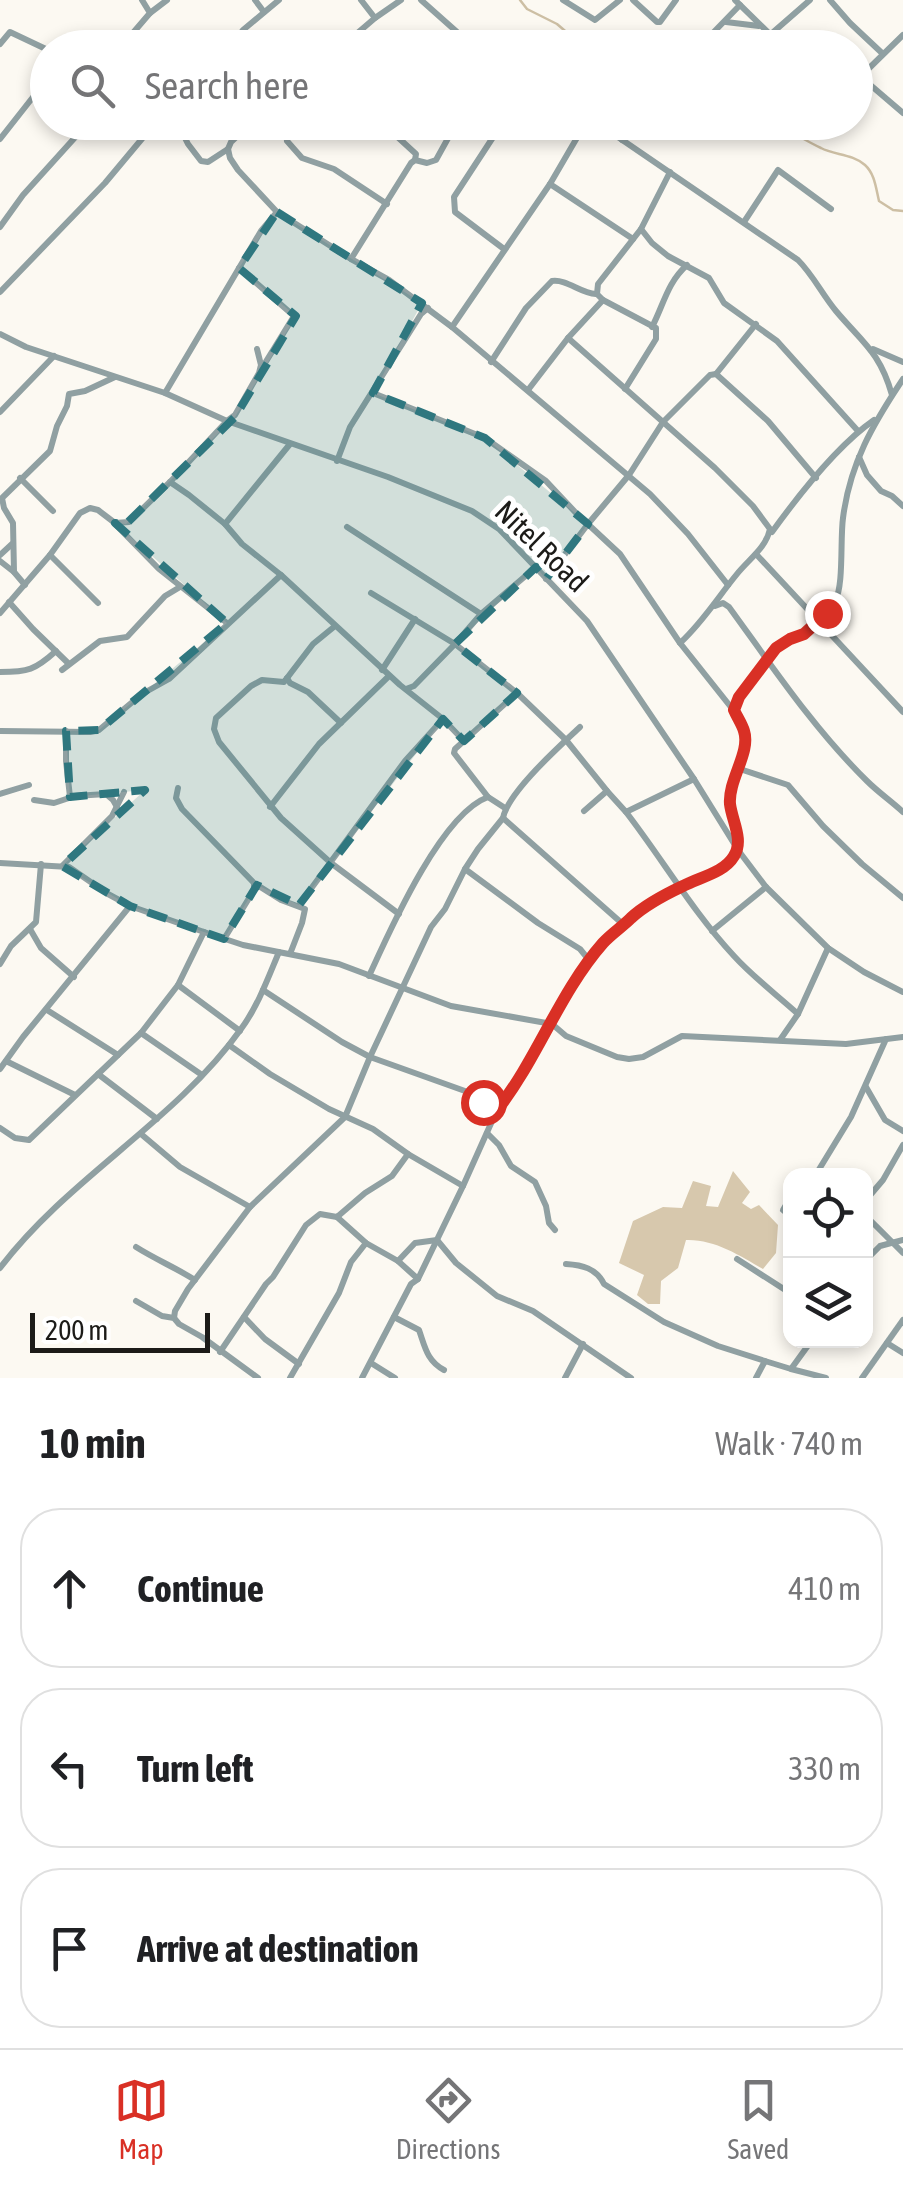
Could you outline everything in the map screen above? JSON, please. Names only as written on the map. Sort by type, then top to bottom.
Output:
[{"type":"street","points":[[142,0],[150,13]]},
{"type":"street","points":[[135,30],[167,0]]},
{"type":"street","points":[[255,0],[264,12]]},
{"type":"street","points":[[243,30],[279,0]]},
{"type":"street","points":[[362,0],[375,18]]},
{"type":"street","points":[[361,30],[401,0]]},
{"type":"street","points":[[421,0],[454,30]]},
{"type":"street","points":[[563,0],[595,20],[620,0]]},
{"type":"street","points":[[632,0],[657,22],[676,0]]},
{"type":"street","points":[[776,30],[810,0]]},
{"type":"street","points":[[830,0],[857,30]]},
{"type":"street","points":[[716,30],[738,3],[766,30]]},
{"type":"street","points":[[725,22],[760,26]]},
{"type":"street","points":[[0,44],[10,32],[30,41]]},
{"type":"street","points":[[873,65],[903,35]]},
{"type":"street","points":[[873,44],[884,54]]},
{"type":"street","points":[[873,90],[903,113]]},
{"type":"street","points":[[0,139],[30,101]]},
{"type":"street","points":[[0,227],[23,195],[74,140]]},
{"type":"street","points":[[0,292],[141,140]]},
{"type":"street","points":[[186,140],[200,161],[208,162],[234,140]]},
{"type":"street","points":[[350,260],[415,160],[416,154],[402,140]]},
{"type":"street","points":[[415,160],[436,160],[447,140]]},
{"type":"street","points":[[492,140],[454,197],[453,206],[455,212],[504,249]]},
{"type":"street","points":[[452,327],[576,140]]},
{"type":"street","points":[[622,140],[798,260],[836,311],[872,349],[885,370],[892,394]]},
{"type":"street","points":[[286,141],[302,158],[334,169],[387,204]]},
{"type":"street","points":[[228,149],[238,170],[277,212],[425,305],[650,494],[728,585]]},
{"type":"street","points":[[744,222],[778,170],[831,209]]},
{"type":"street","points":[[528,390],[600,297],[601,280],[641,229],[670,172]]},
{"type":"street","points":[[550,184],[633,239]]},
{"type":"street","points":[[165,394],[261,230],[277,212]]},
{"type":"street","points":[[641,229],[668,256],[709,278],[724,303],[777,341],[858,431]]},
{"type":"street","points":[[652,327],[672,279],[687,265]]},
{"type":"street","points":[[115,524],[129,522],[235,416],[294,316],[239,268]]},
{"type":"street","points":[[491,362],[526,308],[552,281],[560,280],[656,328],[656,339],[625,390]]},
{"type":"street","points":[[337,460],[345,437],[425,305]]},
{"type":"street","points":[[546,579],[628,475],[663,422],[710,375],[716,374],[756,324]]},
{"type":"street","name":"Nitel Road","points":[[0,334],[26,347],[388,477],[472,511],[499,529],[587,621],[766,888],[828,948],[903,992]]},
{"type":"street","points":[[568,338],[754,506],[768,523],[768,538]]},
{"type":"street","points":[[257,349],[261,369]]},
{"type":"street","points":[[872,349],[903,362]]},
{"type":"street","points":[[0,412],[54,356]]},
{"type":"street","points":[[716,374],[768,422],[816,478]]},
{"type":"street","points":[[14,572],[13,523],[2,498],[50,450],[69,394],[116,377]]},
{"type":"street","points":[[734,710],[739,697],[776,648],[819,622],[841,589],[842,520],[847,492],[865,439],[903,378]]},
{"type":"street","points":[[362,1378],[411,1284],[418,1279],[497,1110],[589,960],[606,938],[632,918],[680,887],[726,866],[738,850],[730,790],[746,741],[734,710],[680,643],[620,554],[546,481],[485,438],[373,393]]},
{"type":"street","points":[[680,643],[816,478],[858,431],[880,415]]},
{"type":"street","points":[[224,524],[290,444]]},
{"type":"street","points":[[858,456],[881,491],[903,506]]},
{"type":"street","points":[[20,478],[53,511]]},
{"type":"street","points":[[170,482],[190,494],[464,740]]},
{"type":"street","points":[[0,613],[80,513],[90,508],[115,524],[160,569],[227,624]]},
{"type":"street","points":[[346,527],[481,614]]},
{"type":"street","points":[[12,544],[0,558],[24,585]]},
{"type":"street","points":[[756,554],[903,712]]},
{"type":"street","points":[[50,555],[98,603]]},
{"type":"street","points":[[405,690],[414,686],[481,614],[536,567]]},
{"type":"street","points":[[0,731],[99,730],[142,694],[169,679],[281,576]]},
{"type":"street","points":[[10,602],[66,667],[100,641],[127,637],[164,596],[182,587]]},
{"type":"street","points":[[370,593],[455,644],[517,693],[566,740],[658,853],[672,878],[738,962],[798,1014]]},
{"type":"street","points":[[714,606],[723,603],[729,607],[817,725],[866,780],[903,812]]},
{"type":"street","points":[[270,807],[385,672],[415,619]]},
{"type":"street","points":[[335,626],[312,644],[284,682],[262,680],[251,686],[214,722],[219,742],[270,807],[331,863],[399,914]]},
{"type":"street","points":[[0,672],[38,668],[56,651]]},
{"type":"street","points":[[287,678],[341,722]]},
{"type":"street","points":[[505,808],[488,797],[455,757],[455,749],[517,693]]},
{"type":"street","points":[[299,905],[405,760],[443,720]]},
{"type":"street","points":[[174,1318],[194,1280],[250,1207],[346,1117],[370,1056],[431,927],[465,869],[519,790],[580,727]]},
{"type":"street","points":[[66,731],[70,797]]},
{"type":"street","points":[[737,768],[788,785],[823,826],[903,898]]},
{"type":"street","points":[[626,812],[694,779]]},
{"type":"street","points":[[0,794],[29,785]]},
{"type":"street","points":[[178,788],[176,798],[182,809],[254,882],[281,900],[304,909],[290,954]]},
{"type":"street","points":[[62,866],[103,826],[118,808],[124,792]]},
{"type":"street","points":[[584,811],[606,792]]},
{"type":"street","points":[[34,800],[54,803],[70,797],[106,794],[118,808]]},
{"type":"street","points":[[369,976],[399,914],[452,827],[472,804],[488,797]]},
{"type":"street","points":[[503,818],[624,926]]},
{"type":"street","points":[[0,863],[69,867],[130,906],[224,939],[339,964],[452,1006],[552,1024],[566,1036],[617,1057],[642,1056],[682,1036],[846,1044],[903,1037]]},
{"type":"street","points":[[0,964],[38,918],[41,864]]},
{"type":"street","points":[[465,869],[580,949],[589,960]]},
{"type":"street","points":[[224,939],[254,890],[254,882]]},
{"type":"street","points":[[712,931],[766,888]]},
{"type":"street","points":[[0,1069],[130,906]]},
{"type":"street","points":[[30,928],[41,948],[74,977]]},
{"type":"street","points":[[0,1128],[15,1138],[29,1140],[141,1033],[178,985],[204,932]]},
{"type":"street","points":[[780,1040],[798,1014],[828,948]]},
{"type":"street","points":[[0,1268],[16,1246],[104,1162],[157,1120],[229,1045],[263,990],[279,952]]},
{"type":"street","points":[[178,985],[240,1031]]},
{"type":"street","points":[[263,990],[342,1042],[465,1091],[497,1110]]},
{"type":"street","points":[[47,1010],[118,1055]]},
{"type":"street","points":[[141,1033],[202,1075]]},
{"type":"street","points":[[820,1168],[851,1117],[886,1038]]},
{"type":"street","points":[[229,1045],[270,1074],[373,1129],[463,1186]]},
{"type":"street","points":[[6,1060],[76,1095]]},
{"type":"street","points":[[98,1074],[157,1120]]},
{"type":"street","points":[[865,1086],[885,1120],[903,1132]]},
{"type":"street","points":[[488,1133],[511,1166],[534,1182],[555,1230]]},
{"type":"street","points":[[141,1134],[180,1167],[250,1207]]},
{"type":"street","points":[[873,1192],[903,1145]]},
{"type":"street","points":[[337,1217],[392,1176],[408,1154]]},
{"type":"street","points":[[220,1352],[306,1225],[320,1214],[337,1217],[366,1243],[398,1261],[418,1279]]},
{"type":"street","points":[[873,1224],[903,1253]]},
{"type":"street","points":[[398,1261],[416,1242],[436,1240]]},
{"type":"street","points":[[436,1240],[497,1296],[533,1312],[631,1378]]},
{"type":"street","points":[[868,1258],[880,1246],[903,1240]]},
{"type":"street","points":[[290,1378],[351,1262],[366,1243]]},
{"type":"street","points":[[136,1247],[194,1280]]},
{"type":"street","points":[[737,1259],[783,1288]]},
{"type":"street","points":[[566,1264],[584,1265],[604,1284],[664,1322],[718,1346],[826,1378]]},
{"type":"street","points":[[136,1300],[162,1316],[174,1318],[258,1378]]},
{"type":"street","points":[[244,1317],[265,1340],[299,1364]]},
{"type":"street","points":[[394,1317],[419,1330],[428,1356],[444,1370]]},
{"type":"street","points":[[862,1378],[903,1320]]},
{"type":"street","points":[[887,1343],[903,1353]]},
{"type":"street","points":[[565,1378],[583,1344]]},
{"type":"street","points":[[792,1369],[806,1348]]},
{"type":"street","points":[[756,1378],[765,1360]]},
{"type":"street","points":[[371,1363],[395,1378]]},
{"type":"highlighted area","points":[[277,212],[422,303],[373,393],[485,438],[588,524],[546,579],[536,567],[455,644],[517,693],[464,741],[443,719],[299,905],[257,885],[224,939],[130,906],[62,866],[145,790],[70,797],[66,731],[99,730],[227,623],[115,523],[126,524],[235,417],[296,316],[239,268]]},
{"type":"shaded area","points":[[733,1171],[750,1192],[742,1203],[751,1209],[759,1205],[778,1225],[776,1253],[763,1269],[716,1245],[686,1240],[678,1268],[661,1281],[660,1304],[648,1304],[637,1295],[644,1275],[619,1263],[633,1221],[663,1207],[682,1208],[693,1181],[711,1186],[706,1206],[718,1207]]},
{"type":"waterway","points":[[520,0],[527,9],[564,30]]},
{"type":"waterway","points":[[806,140],[860,161],[871,173],[879,201],[903,211]]},
{"type":"route","points":[[483,1102],[497,1110],[512,1091],[562,1002],[606,938],[680,887],[731,861],[738,850],[730,790],[746,741],[734,710],[739,697],[776,648],[804,634],[827,613]]}]
